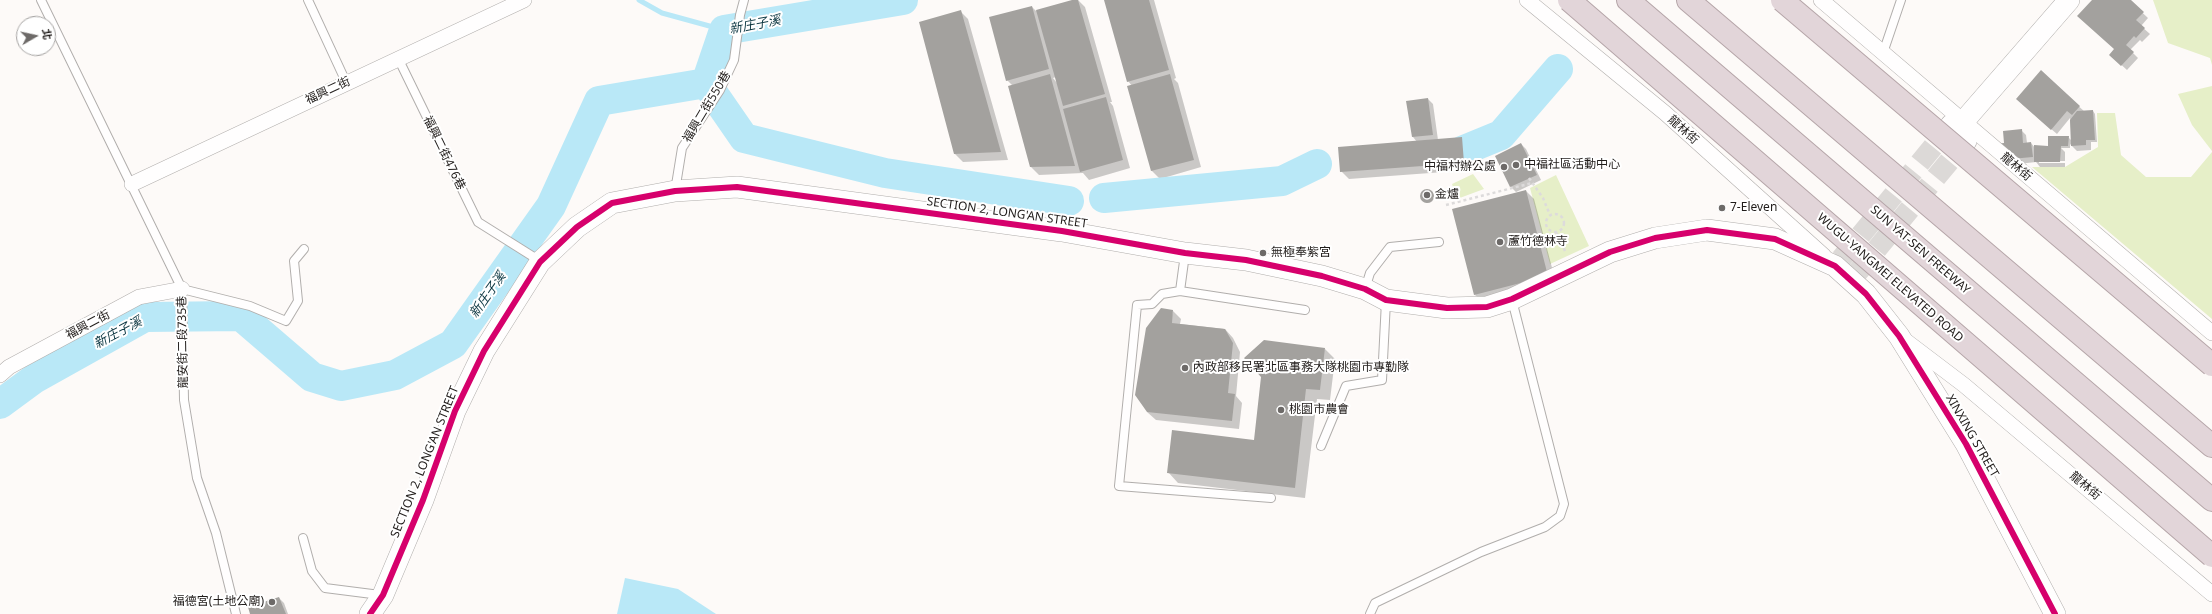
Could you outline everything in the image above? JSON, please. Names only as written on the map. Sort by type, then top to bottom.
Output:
[{"type":"highway","name":"WUGU-YANGMEI ELEVATED ROAD","points":[[1569,0],[2212,556]]},
{"type":"highway","name":"SUN YAT-SEN FREEWAY","points":[[1628,0],[2212,500]]},
{"type":"highway","points":[[1688,0],[2212,446]]},
{"type":"highway","points":[[1782,0],[2212,365]]},
{"type":"street","name":"福興二街","points":[[132,184],[346,82],[524,0]]},
{"type":"street","name":"龍林街","points":[[1821,0],[1883,53],[1960,130],[2212,333]]},
{"type":"street","points":[[1960,130],[2069,0]]},
{"type":"street","name":"龍林街","points":[[1530,2],[1629,84],[1838,262]]},
{"type":"street","name":"SECTION 2, LONG'AN STREET","points":[[370,614],[383,595],[423,500],[455,411],[484,351],[535,259],[612,203],[675,191],[736,187],[1062,231],[1185,253],[1246,260],[1322,276],[1365,289],[1386,300],[1447,308],[1487,308],[1512,300],[1610,252],[1655,238],[1707,230],[1774,239],[1838,262],[1854,276]]},
{"type":"street","name":"XINXING STREET","points":[[1854,276],[1899,336],[1966,444],[2055,614]]},
{"type":"street","name":"福興二街","points":[[0,375],[9,367],[139,297],[182,289]]},
{"type":"street","name":"龍林街","points":[[1899,336],[1964,385],[2212,594]]},
{"type":"lane","name":"龍安街二段735巷","points":[[41,0],[182,289],[184,400],[197,478],[216,533],[236,614]]},
{"type":"lane","points":[[308,0],[346,82]]},
{"type":"lane","name":"福興二街550巷","points":[[675,191],[682,148],[720,90],[734,60],[738,41],[740,15],[744,0]]},
{"type":"lane","points":[[1883,53],[1901,0]]},
{"type":"lane","name":"福興二街476巷","points":[[398,58],[478,222],[535,259]]},
{"type":"lane","points":[[1365,289],[1370,273],[1390,247],[1439,242]]},
{"type":"lane","points":[[182,289],[250,306],[286,321],[298,301],[294,261],[304,249]]},
{"type":"lane","points":[[1180,291],[1185,253]]},
{"type":"lane","points":[[1271,498],[1119,486],[1137,305],[1152,304],[1162,294],[1180,291],[1305,310]]},
{"type":"lane","points":[[1320,446],[1346,386],[1382,380],[1386,300]]},
{"type":"lane","points":[[1370,614],[1375,603],[1481,552],[1545,527],[1560,516],[1564,504],[1512,300]]},
{"type":"lane","points":[[303,538],[312,571],[324,588],[383,595]]},
{"type":"path","points":[[1529,178],[1543,198],[1550,215]]},
{"type":"path","points":[[1446,205],[1532,183]]},
{"type":"path","points":[[1558,214],[1563,218],[1564,224],[1561,230],[1556,232],[1548,229],[1546,220],[1550,215],[1558,214]]},
{"type":"green space","points":[[2153,0],[2212,0],[2212,65],[2210,58],[2168,43]]},
{"type":"green space","points":[[2212,86],[2212,151],[2192,125],[2178,94]]},
{"type":"green space","points":[[2097,113],[2115,113],[2121,155],[2146,177],[2191,177],[2212,152],[2212,319],[2032,167],[2065,167],[2098,147]]},
{"type":"green space","points":[[1473,174],[1484,189],[1457,199],[1452,184]]},
{"type":"green space","points":[[1556,175],[1589,246],[1550,264],[1530,188]]},
{"type":"water","points":[[625,578],[678,589],[716,614],[617,614]]},
{"type":"building","points":[[1072,0],[1078,0],[1105,94],[1063,106],[1036,10]]},
{"type":"building","points":[[1104,0],[1149,0],[1169,70],[1127,82]]},
{"type":"building","points":[[2092,0],[2131,0],[2144,12],[2136,20],[2145,28],[2136,38],[2134,36],[2126,45],[2134,52],[2121,66],[2109,55],[2114,49],[2077,16]]},
{"type":"building","points":[[1032,6],[1049,69],[1006,81],[989,17]]},
{"type":"building","points":[[961,10],[1001,152],[954,154],[919,22]]},
{"type":"building","points":[[2041,70],[2080,106],[2072,115],[2067,111],[2051,130],[2016,99]]},
{"type":"building","points":[[1050,74],[1075,166],[1030,167],[1008,86]]},
{"type":"building","points":[[1170,74],[1194,160],[1151,171],[1127,86]]},
{"type":"building","points":[[1106,97],[1123,160],[1080,172],[1063,109]]},
{"type":"building","points":[[1428,98],[1433,135],[1412,137],[1406,101]]},
{"type":"building","points":[[2093,110],[2095,140],[2086,140],[2086,145],[2071,146],[2070,120],[2077,111]]},
{"type":"building","points":[[2022,129],[2023,143],[2031,142],[2033,157],[2011,159],[1994,144],[2004,143],[2003,131]]},
{"type":"building","points":[[2048,136],[2069,136],[2068,146],[2061,146],[2060,162],[2034,162],[2034,145],[2048,146]]},
{"type":"building","points":[[1462,137],[1464,163],[1340,172],[1338,147]]},
{"type":"building","name":"中福社區活動中心","points":[[1521,143],[1537,175],[1510,187],[1495,156]]},
{"type":"building","name":"金爐","points":[[1427,189],[1432,191],[1434,196],[1432,201],[1427,203],[1422,201],[1420,196],[1422,191]]},
{"type":"building","name":"蘆竹德林寺","points":[[1526,190],[1548,276],[1474,295],[1452,209]]},
{"type":"building","name":"內政部移民署北區事務大隊桃園市專勤隊","points":[[1161,308],[1173,310],[1172,323],[1225,329],[1233,343],[1228,393],[1235,394],[1232,421],[1147,412],[1135,395],[1146,328]]},
{"type":"building","name":"桃園市農會","points":[[1264,340],[1325,348],[1320,390],[1306,389],[1295,488],[1167,473],[1172,430],[1254,440],[1261,377],[1244,358]]},
{"type":"building","name":"福德宮(土地公廟)","points":[[279,597],[286,614],[250,614],[248,607]]},
{"type":"waterway","points":[[639,0],[662,13],[724,30]]},
{"type":"waterway","name":"新庄子溪","points":[[0,404],[34,379],[145,317],[241,316],[312,377],[341,386],[395,375],[453,344],[551,206],[599,101],[706,83],[724,30],[903,0]]},
{"type":"waterway","points":[[1462,151],[1501,135],[1558,69]]},
{"type":"waterway","points":[[706,83],[744,138],[885,173],[1069,201]]},
{"type":"waterway","points":[[1104,198],[1282,181],[1317,164]]},
{"type":"tunnel","points":[[1841,259],[1951,125]]},
{"type":"tunnel","points":[[1857,273],[1966,141]]},
{"type":"cycle path","points":[[370,614],[383,595],[423,500],[455,411],[484,351],[540,262],[577,227],[612,203],[675,191],[737,187],[1062,231],[1185,253],[1246,260],[1322,276],[1365,289],[1386,300],[1447,308],[1487,307],[1512,299],[1610,252],[1655,238],[1707,230],[1775,239],[1835,266],[1866,294],[1899,336],[1966,444],[2055,614]]},
{"type":"place","name":"中福社區活動中心","points":[[1516,165]]},
{"type":"place","name":"中福村辦公處","points":[[1504,167]]},
{"type":"place","name":"金爐","points":[[1427,195]]},
{"type":"place","name":"7-Eleven","points":[[1722,208]]},
{"type":"place","name":"蘆竹德林寺","points":[[1500,242]]},
{"type":"place","name":"無極奉紫宮","points":[[1263,253]]},
{"type":"place","name":"內政部移民署北區事務大隊桃園市專勤隊","points":[[1185,368]]},
{"type":"place","name":"桃園市農會","points":[[1281,410]]},
{"type":"place","name":"福德宮(土地公廟)","points":[[272,602]]}]
